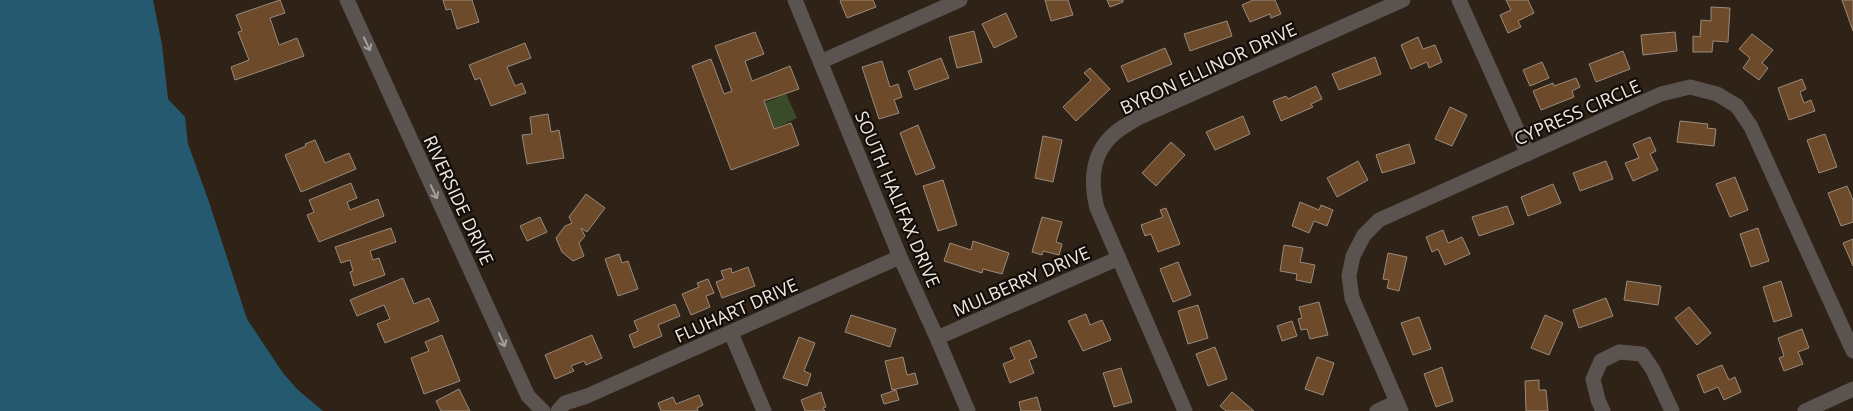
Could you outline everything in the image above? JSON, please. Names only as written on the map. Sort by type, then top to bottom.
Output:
[{"type":"street","name":"RIVERSIDE DRIVE","points":[[347,0],[528,396],[544,411]]},
{"type":"street","name":"SOUTH HALIFAX DRIVE","points":[[795,0],[900,257],[938,338],[968,411]]},
{"type":"street","points":[[820,62],[960,0]]},
{"type":"street","name":"BYRON ELLINOR DRIVE","points":[[1185,411],[1097,208],[1093,194],[1095,162],[1102,147],[1115,133],[1138,118],[1403,0]]},
{"type":"street","points":[[1460,0],[1528,154]]},
{"type":"street","name":"CYPRESS CIRCLE","points":[[1399,407],[1352,298],[1349,276],[1353,256],[1364,235],[1379,220],[1661,94],[1690,88],[1717,94],[1737,106],[1751,127],[1853,351]]},
{"type":"street","name":"FLUHART DRIVE","points":[[558,411],[565,403],[587,396],[900,257]]},
{"type":"street","name":"MULBERRY DRIVE","points":[[938,338],[1119,258]]},
{"type":"street","points":[[731,333],[764,411]]},
{"type":"street","points":[[1602,411],[1593,379],[1601,361],[1619,352],[1642,354],[1654,370],[1672,411]]},
{"type":"street","points":[[1805,411],[1834,405],[1853,389]]},
{"type":"street","name":"FLUHART DRIVE","points":[[572,411],[587,396]]},
{"type":"street","points":[[1378,411],[1399,407]]},
{"type":"green space","points":[[786,94],[797,118],[771,130],[760,105]]},
{"type":"water","points":[[0,0],[153,0],[162,45],[168,99],[185,117],[188,144],[247,319],[283,373],[298,390],[323,411],[0,411]]},
{"type":"building","points":[[280,0],[285,13],[270,18],[279,45],[297,38],[304,56],[235,80],[231,67],[249,60],[238,32],[242,31],[236,15]]},
{"type":"building","points":[[443,0],[472,0],[479,22],[457,29],[451,9],[446,10]]},
{"type":"building","points":[[873,0],[876,7],[847,18],[840,1]]},
{"type":"building","points":[[1045,0],[1068,0],[1073,15],[1051,21]]},
{"type":"building","points":[[1107,0],[1123,0],[1123,2],[1110,7]]},
{"type":"building","points":[[1253,0],[1275,0],[1281,14],[1271,18],[1270,14],[1250,22],[1242,5]]},
{"type":"building","points":[[1506,0],[1528,0],[1534,13],[1518,21],[1521,27],[1508,33],[1500,15],[1511,10]]},
{"type":"building","points":[[1842,0],[1853,0],[1853,31]]},
{"type":"building","points":[[1711,7],[1730,8],[1728,42],[1713,41],[1712,52],[1693,52],[1693,36],[1700,37],[1701,20],[1711,21]]},
{"type":"building","points":[[1006,13],[1017,37],[994,48],[982,24]]},
{"type":"building","points":[[1227,21],[1232,36],[1190,51],[1184,34]]},
{"type":"building","points":[[974,31],[982,62],[957,68],[949,37]]},
{"type":"building","points":[[755,32],[764,54],[745,61],[752,81],[790,66],[799,89],[764,101],[774,129],[791,123],[799,145],[731,170],[692,66],[711,59],[724,94],[732,91],[715,46]]},
{"type":"building","points":[[1675,32],[1677,51],[1643,55],[1641,35]]},
{"type":"building","points":[[1752,34],[1773,50],[1762,63],[1768,68],[1759,80],[1743,68],[1750,58],[1739,49]]},
{"type":"building","points":[[1418,37],[1423,49],[1435,45],[1442,62],[1429,68],[1427,62],[1411,69],[1401,45]]},
{"type":"building","points":[[525,43],[531,58],[507,67],[515,86],[522,83],[526,93],[491,106],[480,78],[475,80],[469,65]]},
{"type":"building","points":[[1165,48],[1172,64],[1128,82],[1121,66]]},
{"type":"building","points":[[1623,51],[1630,69],[1596,82],[1589,64]]},
{"type":"building","points":[[1375,57],[1381,74],[1339,90],[1332,74]]},
{"type":"building","points":[[941,58],[949,78],[915,90],[908,71]]},
{"type":"building","points":[[882,61],[890,87],[898,84],[902,97],[894,100],[899,113],[879,119],[862,67]]},
{"type":"building","points":[[1542,62],[1549,78],[1530,86],[1523,70]]},
{"type":"building","points":[[1090,68],[1110,89],[1076,121],[1063,107],[1091,80],[1084,73]]},
{"type":"building","points":[[1576,78],[1580,87],[1572,91],[1574,97],[1541,110],[1533,91],[1553,83],[1554,86]]},
{"type":"building","points":[[1802,79],[1806,89],[1800,92],[1804,103],[1811,100],[1815,111],[1789,120],[1778,88]]},
{"type":"building","points":[[1316,86],[1322,99],[1311,104],[1313,107],[1281,121],[1273,101],[1286,96],[1288,99]]},
{"type":"building","points":[[1450,107],[1467,115],[1452,146],[1435,139]]},
{"type":"building","points":[[548,114],[551,132],[559,130],[564,158],[527,164],[522,135],[532,134],[530,117]]},
{"type":"building","points":[[1243,116],[1250,134],[1215,150],[1206,132]]},
{"type":"building","points":[[1680,121],[1708,124],[1707,128],[1716,129],[1714,146],[1677,142]]},
{"type":"building","points":[[918,125],[935,168],[916,175],[900,133]]},
{"type":"building","points":[[1825,134],[1837,167],[1819,173],[1807,140]]},
{"type":"building","points":[[1043,136],[1062,140],[1053,182],[1035,178]]},
{"type":"building","points":[[1650,137],[1656,151],[1650,154],[1658,170],[1633,181],[1625,163],[1639,158],[1633,144]]},
{"type":"building","points":[[315,140],[325,163],[349,153],[356,169],[301,192],[285,155]]},
{"type":"building","points":[[1171,142],[1185,155],[1156,186],[1142,173]]},
{"type":"building","points":[[1409,144],[1415,163],[1382,173],[1376,155]]},
{"type":"building","points":[[1358,161],[1368,180],[1337,197],[1327,178]]},
{"type":"building","points":[[1606,161],[1613,179],[1580,191],[1573,173]]},
{"type":"building","points":[[1735,177],[1748,210],[1730,217],[1716,184]]},
{"type":"building","points":[[943,180],[957,225],[938,231],[923,186]]},
{"type":"building","points":[[351,183],[357,198],[347,202],[350,210],[378,199],[384,216],[319,242],[307,215],[314,212],[309,200]]},
{"type":"building","points":[[1553,184],[1561,203],[1528,216],[1521,197]]},
{"type":"building","points":[[1847,186],[1853,200],[1853,222],[1841,226],[1828,193]]},
{"type":"building","points":[[586,194],[605,208],[587,232],[581,228],[585,236],[579,243],[584,256],[573,261],[562,252],[556,238],[565,226],[572,223],[569,217]]},
{"type":"building","points":[[1300,202],[1319,210],[1321,205],[1333,210],[1327,226],[1314,221],[1309,233],[1292,226]]},
{"type":"building","points":[[1507,206],[1514,224],[1479,236],[1472,217]]},
{"type":"building","points":[[1166,208],[1180,244],[1158,252],[1151,234],[1145,236],[1141,225],[1163,217],[1160,210]]},
{"type":"building","points":[[540,217],[547,232],[527,241],[520,226]]},
{"type":"building","points":[[1042,217],[1062,222],[1056,242],[1062,244],[1059,255],[1043,251],[1042,255],[1032,252]]},
{"type":"building","points":[[391,228],[396,242],[370,251],[373,260],[379,258],[385,275],[354,286],[350,272],[353,271],[350,260],[341,263],[335,247]]},
{"type":"building","points":[[1758,228],[1769,261],[1751,267],[1740,234]]},
{"type":"building","points":[[1443,230],[1448,243],[1462,237],[1470,254],[1445,265],[1438,249],[1432,252],[1426,237]]},
{"type":"building","points":[[1853,239],[1853,266],[1843,243]]},
{"type":"building","points":[[973,241],[1009,253],[1002,274],[983,269],[982,273],[944,261],[950,243],[971,250]]},
{"type":"building","points":[[1284,245],[1303,248],[1300,262],[1315,265],[1311,283],[1296,280],[1297,274],[1280,271]]},
{"type":"building","points":[[1388,253],[1407,257],[1399,291],[1387,288],[1389,280],[1383,279]]},
{"type":"building","points":[[619,254],[622,263],[628,261],[638,289],[618,296],[605,259]]},
{"type":"building","points":[[1178,262],[1191,295],[1173,302],[1160,269]]},
{"type":"building","points":[[748,267],[755,286],[722,298],[716,282],[724,279],[721,271],[731,268],[732,273]]},
{"type":"building","points":[[403,278],[414,304],[429,298],[439,321],[385,343],[377,324],[390,319],[384,305],[357,316],[350,300]]},
{"type":"building","points":[[708,279],[714,293],[706,296],[710,307],[691,315],[682,294],[699,287],[697,283]]},
{"type":"building","points":[[1627,281],[1661,286],[1658,305],[1624,300]]},
{"type":"building","points":[[1781,281],[1792,316],[1774,322],[1763,287]]},
{"type":"building","points":[[1606,298],[1613,316],[1579,328],[1573,310]]},
{"type":"building","points":[[1319,302],[1328,335],[1310,339],[1307,329],[1301,330],[1298,319],[1302,318],[1299,307]]},
{"type":"building","points":[[675,304],[680,316],[658,325],[662,336],[634,348],[629,335],[638,331],[634,321]]},
{"type":"building","points":[[1198,305],[1208,338],[1188,344],[1178,311]]},
{"type":"building","points":[[1689,307],[1711,333],[1697,345],[1675,318]]},
{"type":"building","points":[[1086,314],[1090,325],[1102,320],[1111,340],[1083,351],[1068,321]]},
{"type":"building","points":[[851,315],[896,329],[890,347],[845,332]]},
{"type":"building","points":[[1545,315],[1563,323],[1549,355],[1531,348]]},
{"type":"building","points":[[1419,317],[1431,349],[1413,355],[1401,323]]},
{"type":"building","points":[[1292,321],[1297,336],[1282,341],[1277,326]]},
{"type":"building","points":[[1802,329],[1809,348],[1798,352],[1803,364],[1784,371],[1779,358],[1784,356],[1778,338]]},
{"type":"building","points":[[442,335],[460,381],[424,394],[411,358],[429,351],[425,342]]},
{"type":"building","points":[[592,335],[602,358],[586,365],[584,361],[571,366],[574,371],[555,379],[545,355]]},
{"type":"building","points":[[799,337],[815,343],[804,371],[811,374],[807,386],[783,378]]},
{"type":"building","points":[[1030,340],[1037,357],[1029,360],[1034,373],[1010,383],[1003,364],[1015,359],[1010,348]]},
{"type":"building","points":[[1215,347],[1227,379],[1208,386],[1196,354]]},
{"type":"building","points":[[903,357],[907,375],[915,373],[918,384],[892,390],[885,361]]},
{"type":"building","points":[[1317,357],[1334,363],[1323,395],[1305,389]]},
{"type":"building","points":[[1722,365],[1729,380],[1735,377],[1741,392],[1724,400],[1718,387],[1704,393],[1697,375]]},
{"type":"building","points":[[1442,367],[1453,401],[1436,407],[1424,374]]},
{"type":"building","points":[[1121,368],[1132,402],[1114,407],[1103,373]]},
{"type":"building","points":[[1539,380],[1539,390],[1546,390],[1548,411],[1526,411],[1525,381]]},
{"type":"building","points":[[459,389],[470,411],[441,411],[436,401]]},
{"type":"building","points":[[896,390],[899,400],[884,404],[881,395]]},
{"type":"building","points":[[821,392],[826,407],[823,408],[825,411],[805,411],[801,400]]},
{"type":"building","points":[[1232,392],[1254,411],[1226,411],[1220,406]]},
{"type":"building","points":[[699,395],[703,405],[697,408],[698,411],[661,411],[658,403],[673,397],[676,404]]},
{"type":"building","points":[[1037,397],[1041,411],[1021,411],[1019,402]]}]
